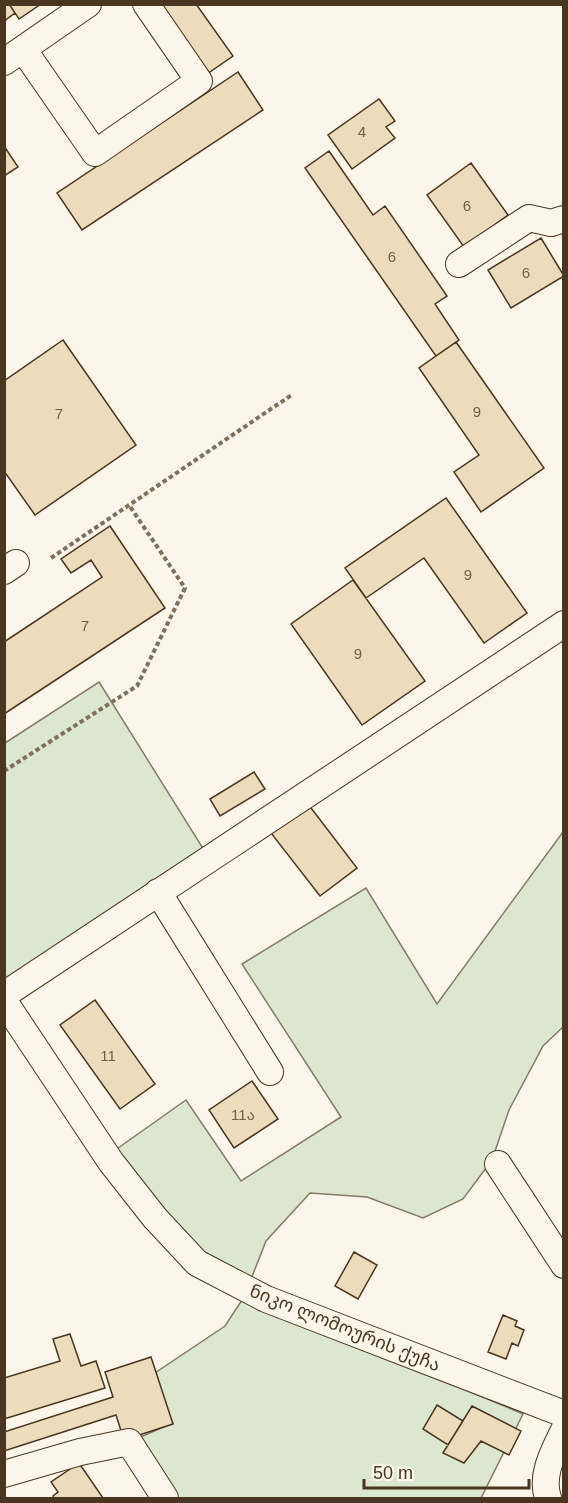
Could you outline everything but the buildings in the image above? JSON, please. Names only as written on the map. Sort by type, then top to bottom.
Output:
[{"type":"street","points":[[88,4],[14,56],[95,153],[199,81],[146,4]]},
{"type":"street","points":[[459,264],[529,218],[551,223],[564,219]]},
{"type":"street","points":[[5,1000],[158,892],[564,624]]},
{"type":"street","points":[[158,892],[270,1072]]},
{"type":"street","name":"ნიკო ლომოურის ქუჩა","points":[[5,1000],[111,1162],[155,1218],[197,1263],[266,1299],[564,1414]]},
{"type":"street","points":[[498,1164],[564,1265]]},
{"type":"street","points":[[548,1498],[544,1485],[550,1459],[564,1430]]},
{"type":"street","points":[[4,1474],[80,1452],[129,1442],[165,1498]]},
{"type":"path","points":[[51,558],[293,394]]},
{"type":"path","points":[[4,771],[137,686],[185,588],[129,505]]},
{"type":"green space","points":[[99,682],[209,858],[5,994],[5,743]]},
{"type":"green space","points":[[563,832],[563,1027],[543,1046],[509,1110],[492,1160],[463,1199],[423,1218],[367,1197],[310,1193],[266,1241],[244,1297],[104,1158],[186,1100],[241,1181],[341,1117],[242,964],[366,888],[437,1004]]},
{"type":"green space","points":[[244,1297],[523,1414],[481,1498],[165,1498],[129,1442],[173,1423],[146,1379],[225,1326]]}]
